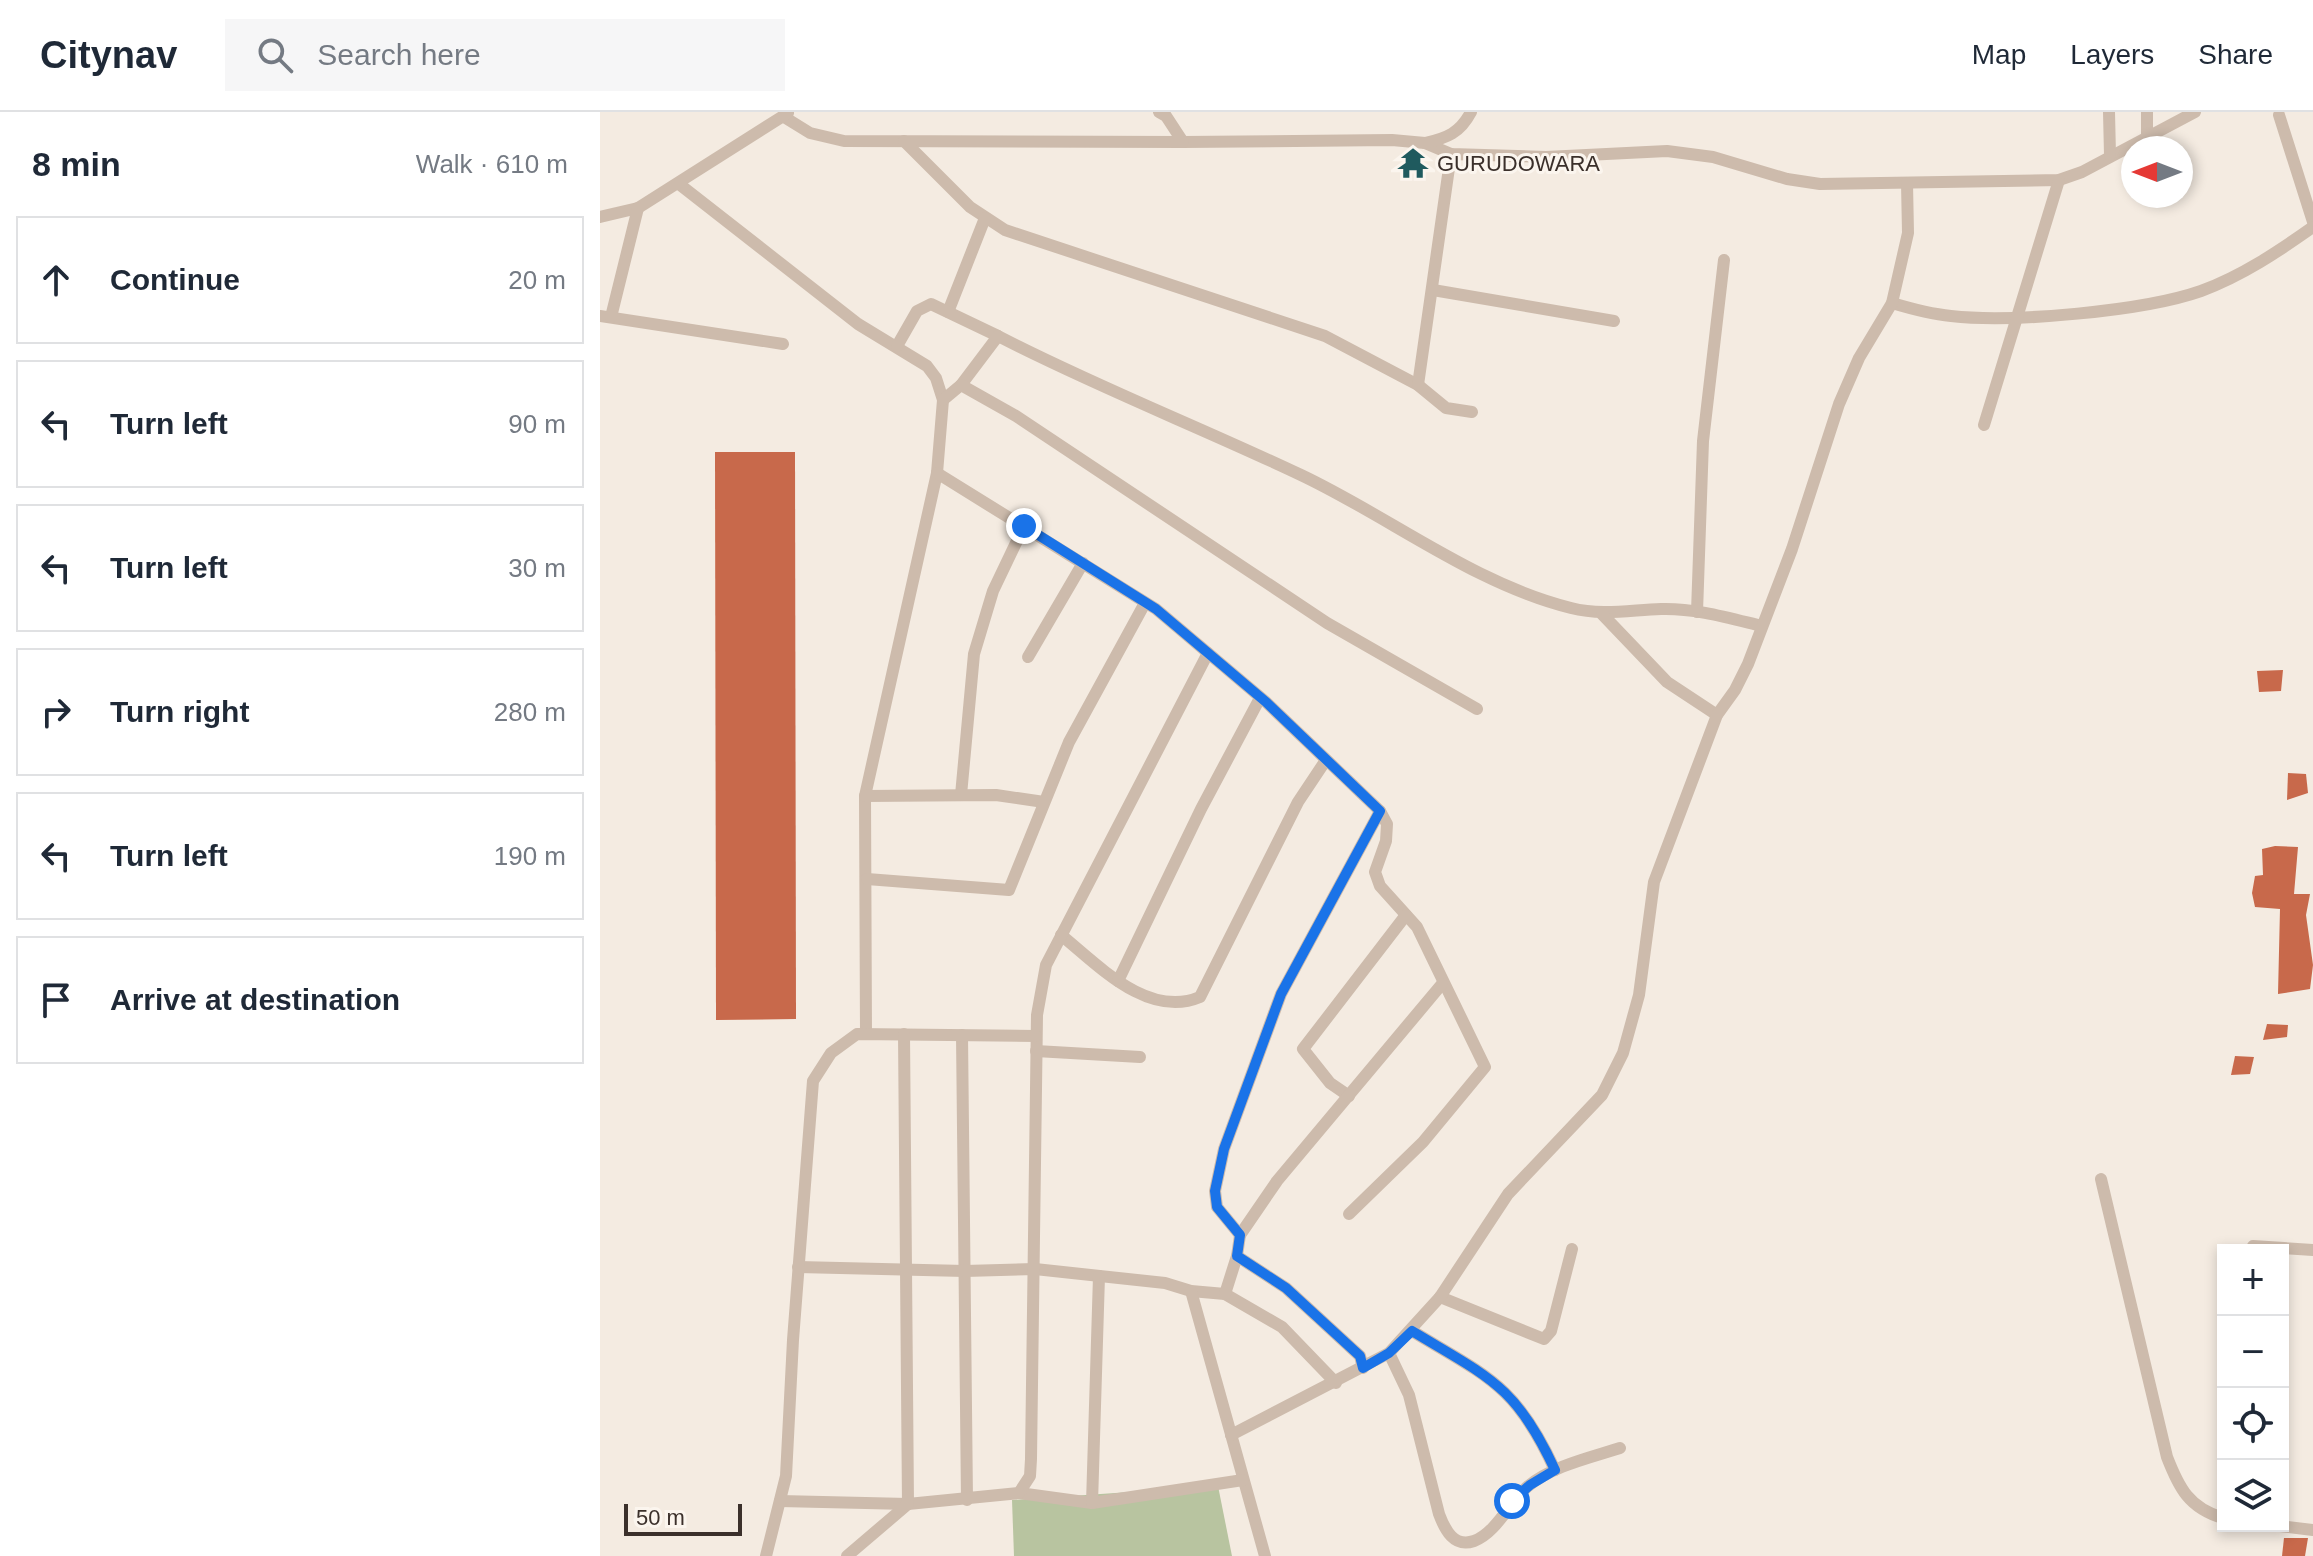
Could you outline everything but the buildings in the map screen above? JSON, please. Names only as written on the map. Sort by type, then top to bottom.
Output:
[{"type":"street","points":[[1159,112],[1166,116],[1183,142]]},
{"type":"street","points":[[600,217],[638,208],[786,114],[810,133],[844,141],[1425,143],[1446,139],[1463,128],[1471,112]]},
{"type":"street","points":[[2109,112],[2110,155]]},
{"type":"street","points":[[2147,112],[2147,135]]},
{"type":"street","points":[[1425,143],[1451,154],[1546,157],[1667,151],[1713,157],[1787,179],[1820,184],[2059,180],[2082,172],[2195,112]]},
{"type":"street","points":[[1892,303],[1955,317],[2015,316],[2138,305],[2201,291],[2263,260],[2313,224],[2279,115]]},
{"type":"street","points":[[904,141],[985,218],[1005,230],[1325,336],[1418,385],[1446,408],[1472,412]]},
{"type":"street","points":[[1418,385],[1451,154]]},
{"type":"street","points":[[1984,425],[2059,180]]},
{"type":"street","points":[[1231,1435],[1389,1353],[1440,1297],[1508,1194],[1602,1095],[1613,1077],[1639,995],[1654,882],[1717,715],[1735,690],[1762,626],[1839,404],[1859,358],[1892,303],[1908,233],[1907,183]]},
{"type":"street","points":[[679,184],[858,324],[927,366],[936,378],[943,400],[937,473],[865,796],[866,1034]]},
{"type":"street","points":[[638,208],[606,317],[783,344]]},
{"type":"street","points":[[948,312],[985,218]]},
{"type":"street","points":[[1697,612],[1703,441],[1724,260]]},
{"type":"street","points":[[1433,290],[1614,321]]},
{"type":"street","points":[[897,346],[924,305],[931,304],[1055,366],[1302,476],[1498,581],[1538,598],[1602,614],[1663,609],[1697,612],[1762,626]]},
{"type":"street","points":[[943,400],[961,385],[998,336]]},
{"type":"street","points":[[961,385],[1016,416],[1327,623],[1477,709]]},
{"type":"street","points":[[937,473],[1145,603],[1260,698],[1380,811],[1387,824],[1386,841],[1375,872],[1380,886],[1417,927],[1442,984],[1485,1067],[1423,1142],[1349,1214]]},
{"type":"street","points":[[961,795],[974,654],[993,591],[1024,526]]},
{"type":"street","points":[[1028,657],[1083,563]]},
{"type":"street","points":[[867,879],[1009,890],[1069,742],[1145,603]]},
{"type":"street","points":[[1602,614],[1667,682],[1717,715]]},
{"type":"street","points":[[1019,1493],[1030,1476],[1036,1036],[1046,965],[1208,653]]},
{"type":"street","points":[[1118,981],[1201,809],[1260,698]]},
{"type":"street","points":[[1061,935],[1143,997],[1191,1001],[1200,997],[1298,802],[1326,760]]},
{"type":"street","points":[[865,796],[996,795],[1044,802]]},
{"type":"street","points":[[1240,1235],[1217,1207],[1215,1191],[1224,1149],[1281,994],[1380,811]]},
{"type":"street","points":[[1349,1096],[1330,1083],[1303,1049],[1406,915]]},
{"type":"street","points":[[1225,1294],[1240,1235],[1277,1181],[1442,984]]},
{"type":"street","points":[[766,1556],[786,1476],[813,1081],[831,1053],[857,1034],[1036,1036]]},
{"type":"street","points":[[904,1034],[908,1504]]},
{"type":"street","points":[[962,1035],[967,1500]]},
{"type":"street","points":[[1036,1051],[1140,1057]]},
{"type":"street","points":[[2101,1179],[2167,1457],[2187,1500],[2205,1513],[2217,1516]]},
{"type":"street","points":[[2289,1248],[2313,1250]]},
{"type":"street","points":[[1440,1297],[1544,1339],[1551,1331],[1572,1249]]},
{"type":"street","points":[[1237,1256],[1293,1294],[1360,1356],[1363,1368]]},
{"type":"street","points":[[798,1267],[906,1267],[965,1271],[1035,1269],[1165,1283],[1191,1291],[1225,1294],[1282,1327],[1336,1383]]},
{"type":"street","points":[[1092,1503],[1099,1276]]},
{"type":"street","points":[[1191,1291],[1265,1556]]},
{"type":"street","points":[[1412,1331],[1504,1388],[1537,1431],[1555,1470]]},
{"type":"street","points":[[1389,1353],[1409,1395],[1439,1514],[1447,1532],[1457,1541],[1472,1542],[1485,1534],[1530,1485],[1555,1470],[1620,1448]]},
{"type":"street","points":[[780,1501],[908,1504],[1019,1493],[1092,1503],[1243,1480]]},
{"type":"street","points":[[847,1556],[908,1504]]},
{"type":"street","points":[[2289,1527],[2313,1530]]},
{"type":"green space","points":[[1218,1486],[1232,1556],[1014,1556],[1012,1500]]},
{"type":"place","name":"GURUDOWARA","points":[[1413,163]]},
{"type":"route","points":[[1024,526],[1156,609],[1266,702],[1380,811],[1281,994],[1224,1149],[1215,1191],[1217,1207],[1240,1235],[1237,1256],[1286,1288],[1360,1356],[1363,1368],[1389,1353],[1412,1331],[1504,1388],[1522,1407],[1537,1431],[1555,1470],[1530,1485],[1512,1501]]}]
